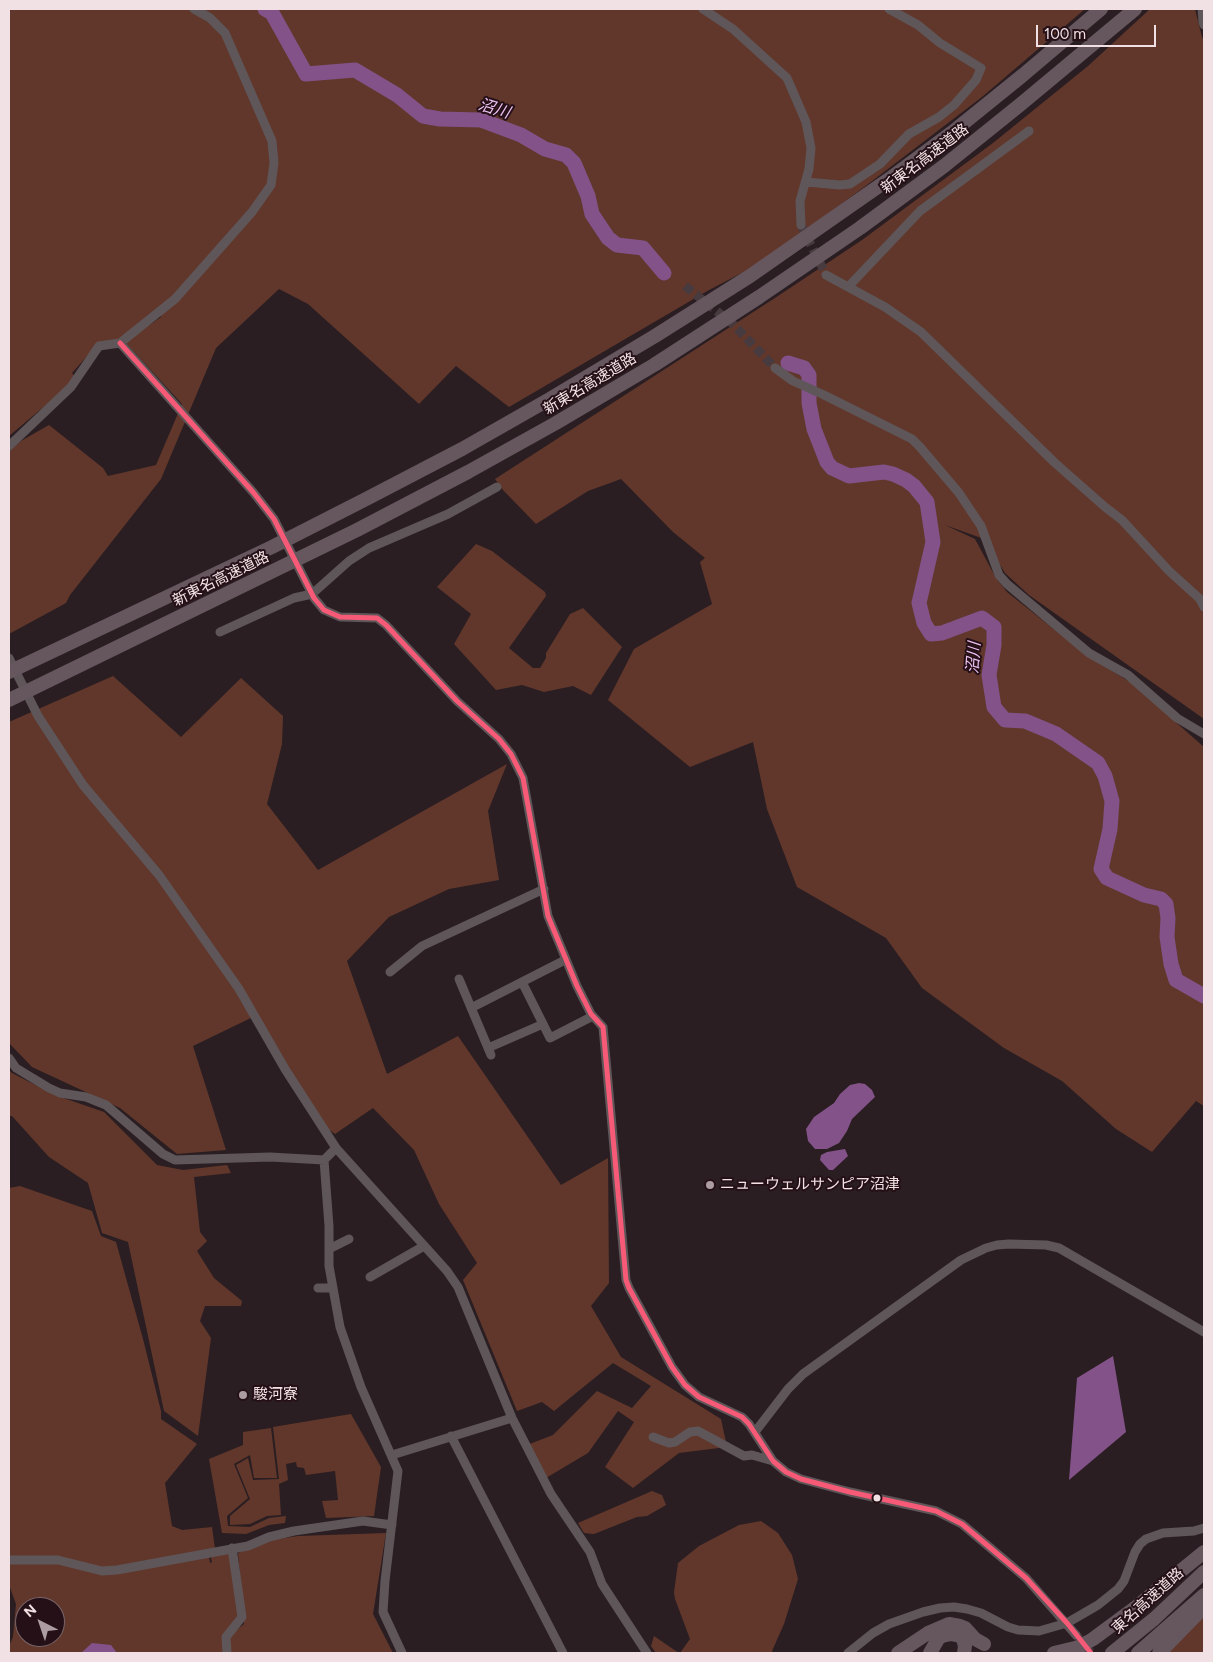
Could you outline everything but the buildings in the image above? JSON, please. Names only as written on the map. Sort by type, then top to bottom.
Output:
[{"type":"highway","name":"新東名高速道路","points":[[9,672],[264,551],[368,498],[548,400],[655,336],[758,270],[889,180],[1008,87],[1101,9]]},
{"type":"highway","name":"新東名高速道路","points":[[9,700],[357,530],[468,472],[654,365],[759,297],[875,217],[944,166],[1135,9]]},
{"type":"highway","points":[[1054,1653],[1067,1651],[1093,1639],[1135,1608],[1204,1552]]},
{"type":"highway","name":"東名高速道路","points":[[1112,1653],[1204,1572]]},
{"type":"highway","points":[[1138,1653],[1204,1595]]},
{"type":"highway","points":[[1159,1653],[1204,1607]]},
{"type":"highway","points":[[898,1653],[928,1633],[949,1624],[965,1628],[975,1639],[984,1644]]},
{"type":"highway","points":[[930,1653],[942,1636],[951,1634],[963,1639],[964,1652]]},
{"type":"street","points":[[9,446],[71,387],[99,346],[120,343],[175,299],[252,212],[271,185],[274,163],[272,140],[225,34],[210,18],[194,9]]},
{"type":"street","points":[[703,9],[733,29],[787,78],[806,122],[811,148],[806,182],[800,201],[801,225]]},
{"type":"street","points":[[806,182],[850,184],[880,164],[909,134],[954,105],[976,80],[981,68],[940,43],[918,25],[889,9]]},
{"type":"street","points":[[1202,9],[1204,25]]},
{"type":"street","points":[[849,286],[920,211],[1029,131]]},
{"type":"street","points":[[826,275],[885,306],[920,332],[1054,462],[1122,520],[1169,571],[1200,599],[1204,607]]},
{"type":"street","points":[[120,343],[253,492],[274,519],[310,591],[324,610],[340,617],[360,616],[377,618],[386,624],[457,701],[499,739],[511,754],[523,778],[548,916],[565,960],[587,1006],[603,1028],[605,1037],[626,1280],[672,1367],[685,1385],[699,1397],[742,1417],[755,1432],[773,1461],[786,1472],[850,1492],[936,1511],[962,1524],[1026,1578],[1076,1635]]},
{"type":"street","points":[[775,368],[792,381],[833,399],[916,443],[959,493],[980,526],[999,576],[1089,653],[1128,675],[1177,718],[1204,734]]},
{"type":"street","points":[[220,632],[310,591],[369,548],[448,514],[497,487]]},
{"type":"street","points":[[9,658],[38,716],[83,785],[159,875],[239,990],[285,1070],[336,1148],[447,1271],[458,1287],[512,1418],[551,1494],[590,1552],[602,1584],[647,1653]]},
{"type":"street","points":[[390,972],[422,946],[544,889]]},
{"type":"street","points":[[470,1008],[565,960]]},
{"type":"street","points":[[459,979],[490,1052],[543,1024]]},
{"type":"street","points":[[522,982],[550,1038],[593,1016]]},
{"type":"street","points":[[9,1058],[16,1068],[49,1088],[60,1093],[86,1097],[106,1105],[163,1154],[175,1160],[270,1157],[324,1160],[336,1148]]},
{"type":"street","points":[[324,1160],[329,1266],[340,1327],[361,1387],[398,1471],[383,1612],[402,1653]]},
{"type":"street","points":[[329,1249],[349,1239]]},
{"type":"street","points":[[755,1432],[788,1389],[803,1374],[961,1260],[997,1245],[1046,1245],[1059,1248],[1204,1332]]},
{"type":"street","points":[[370,1277],[424,1246]]},
{"type":"street","points":[[318,1288],[332,1288]]},
{"type":"street","points":[[392,1455],[512,1418]]},
{"type":"street","points":[[653,1437],[669,1443],[675,1442],[690,1432],[698,1431],[744,1456],[752,1455],[773,1461]]},
{"type":"street","points":[[451,1436],[563,1653]]},
{"type":"street","points":[[9,1560],[58,1560],[102,1571],[137,1567],[248,1546],[269,1537],[294,1531],[363,1521],[392,1525]]},
{"type":"street","points":[[848,1653],[874,1633],[890,1624],[915,1614],[940,1608],[968,1609],[982,1613],[1008,1627],[1018,1630],[1040,1631],[1067,1623],[1098,1605],[1118,1588],[1124,1581],[1135,1552],[1146,1539],[1163,1533],[1204,1528]]},
{"type":"street","points":[[227,1653],[226,1637],[242,1617],[232,1548]]},
{"type":"shaded area","points":[[9,9],[1085,9],[982,97],[863,188],[759,264],[709,290],[509,407],[456,366],[419,404],[308,304],[279,289],[216,348],[161,479],[70,595],[66,603],[9,634],[9,451],[21,441],[49,425],[103,468],[108,476],[156,465],[182,404],[125,342],[161,317],[160,315],[173,297],[116,344],[97,345],[72,373],[77,379],[9,436]]},
{"type":"shaded area","points":[[1150,9],[1195,9],[1204,41],[1204,719],[1029,595],[1005,573],[984,539],[945,525],[975,539],[996,578],[1007,592],[1089,657],[1130,682],[1204,747],[1204,1106],[1196,1101],[1152,1152],[1116,1129],[1062,1081],[1004,1048],[922,988],[886,938],[797,887],[767,809],[753,742],[690,767],[608,700],[634,649],[712,604],[700,562],[705,558],[673,532],[621,479],[588,491],[536,524],[495,479],[862,240],[993,143],[1088,66]]},
{"type":"shaded area","points":[[476,544],[492,551],[545,592],[546,596],[509,648],[533,668],[540,668],[546,658],[546,653],[570,614],[583,608],[622,647],[591,695],[573,686],[544,692],[522,685],[496,690],[454,644],[471,614],[437,587]]},
{"type":"shaded area","points":[[113,676],[181,737],[241,678],[283,716],[282,744],[267,804],[318,870],[507,764],[488,811],[499,880],[449,889],[389,917],[347,961],[387,1074],[458,1036],[561,1185],[608,1158],[609,1283],[591,1306],[621,1357],[721,1419],[727,1447],[679,1453],[633,1488],[605,1467],[634,1422],[618,1411],[588,1453],[546,1478],[527,1445],[553,1435],[597,1391],[632,1408],[651,1386],[613,1363],[554,1411],[542,1402],[517,1411],[463,1280],[477,1263],[439,1204],[414,1150],[373,1108],[335,1134],[327,1128],[255,1016],[193,1046],[226,1150],[177,1154],[120,1108],[32,1067],[9,1043],[9,722]]},
{"type":"shaded area","points":[[9,1070],[55,1095],[104,1112],[157,1165],[183,1170],[227,1165],[231,1173],[194,1177],[200,1232],[207,1241],[197,1251],[214,1278],[242,1301],[241,1306],[205,1306],[200,1321],[211,1338],[198,1436],[164,1411],[128,1242],[102,1233],[88,1183],[49,1157],[12,1116],[9,1116]]},
{"type":"shaded area","points":[[865,1084],[872,1090],[875,1097],[852,1119],[839,1143],[827,1149],[815,1149],[808,1141],[806,1129],[814,1117],[834,1103],[850,1085]]},
{"type":"shaded area","points":[[845,1149],[848,1156],[833,1170],[829,1170],[820,1160],[821,1155],[827,1152]]},
{"type":"shaded area","points":[[20,1186],[92,1211],[101,1236],[116,1242],[143,1339],[161,1411],[161,1419],[197,1444],[165,1483],[172,1526],[182,1530],[212,1527],[215,1549],[107,1571],[31,1557],[9,1559],[9,1188]]},
{"type":"shaded area","points":[[1113,1356],[1126,1432],[1069,1480],[1077,1378]]},
{"type":"shaded area","points":[[351,1414],[381,1467],[374,1516],[326,1518],[322,1501],[338,1500],[335,1471],[306,1475],[304,1468],[297,1467],[296,1462],[286,1464],[288,1480],[279,1484],[281,1515],[267,1516],[250,1524],[230,1525],[230,1516],[250,1499],[236,1465],[248,1458],[253,1480],[279,1479],[273,1427]]},
{"type":"shaded area","points":[[271,1428],[277,1478],[254,1478],[250,1455],[234,1464],[248,1498],[227,1516],[228,1526],[250,1527],[269,1518],[286,1516],[285,1523],[269,1525],[246,1534],[222,1533],[209,1459],[243,1445],[243,1432]]},
{"type":"shaded area","points":[[652,1491],[662,1495],[666,1505],[647,1516],[637,1517],[594,1534],[584,1533],[578,1523]]},
{"type":"shaded area","points":[[761,1521],[778,1533],[792,1555],[798,1579],[784,1624],[772,1651],[773,1653],[680,1653],[690,1639],[675,1599],[674,1592],[678,1563],[699,1546],[739,1525]]},
{"type":"shaded area","points":[[386,1533],[373,1614],[393,1653],[229,1653],[230,1635],[244,1624],[238,1553],[271,1540],[298,1536]]},
{"type":"shaded area","points":[[235,1551],[242,1617],[223,1642],[224,1653],[9,1653],[15,1615],[15,1647],[65,1647],[65,1597],[15,1597],[15,1601],[9,1585],[9,1564],[35,1559],[101,1573],[209,1557],[210,1563],[212,1562],[210,1554]]},
{"type":"shaded area","points":[[1204,1612],[1204,1652],[1165,1653]]},
{"type":"shaded area","points":[[654,1636],[679,1653],[656,1653],[651,1646]]},
{"type":"shaded area","points":[[92,1643],[111,1645],[117,1653],[81,1653]]},
{"type":"waterway","name":"沼川","points":[[265,9],[272,13],[306,74],[355,70],[397,95],[423,116],[440,119],[481,120],[521,135],[545,149],[566,155],[574,163],[588,196],[592,214],[608,238],[617,245],[643,248],[664,273]]},
{"type":"waterway","name":"沼川","points":[[788,363],[804,368],[809,375],[809,403],[814,429],[827,462],[832,468],[849,476],[884,472],[893,474],[914,486],[927,502],[933,542],[919,603],[924,623],[931,634],[942,633],[982,618],[994,627],[994,645],[989,675],[994,707],[1005,720],[1025,721],[1056,734],[1098,763],[1105,776],[1112,801],[1110,829],[1101,869],[1107,878],[1144,895],[1161,899],[1166,904],[1168,918],[1167,937],[1171,964],[1176,980],[1204,996]]},
{"type":"tunnel","points":[[801,225],[826,275]]},
{"type":"tunnel","points":[[685,286],[733,324],[775,368]]},
{"type":"tunnel","points":[[1076,1635],[1091,1653]]},
{"type":"transit line","points":[[120,343],[253,492],[274,519],[314,598],[324,610],[340,617],[377,618],[386,625],[457,701],[499,739],[511,754],[523,778],[548,916],[577,986],[591,1014],[603,1027],[626,1280],[672,1367],[685,1385],[699,1397],[742,1417],[749,1424],[773,1461],[786,1472],[801,1479],[850,1492],[936,1511],[962,1524],[1026,1578],[1067,1623],[1091,1653]]},
{"type":"place","name":"ニューウェルサンピア沼津","points":[[710,1185]]},
{"type":"place","name":"駿河寮","points":[[243,1395]]}]
